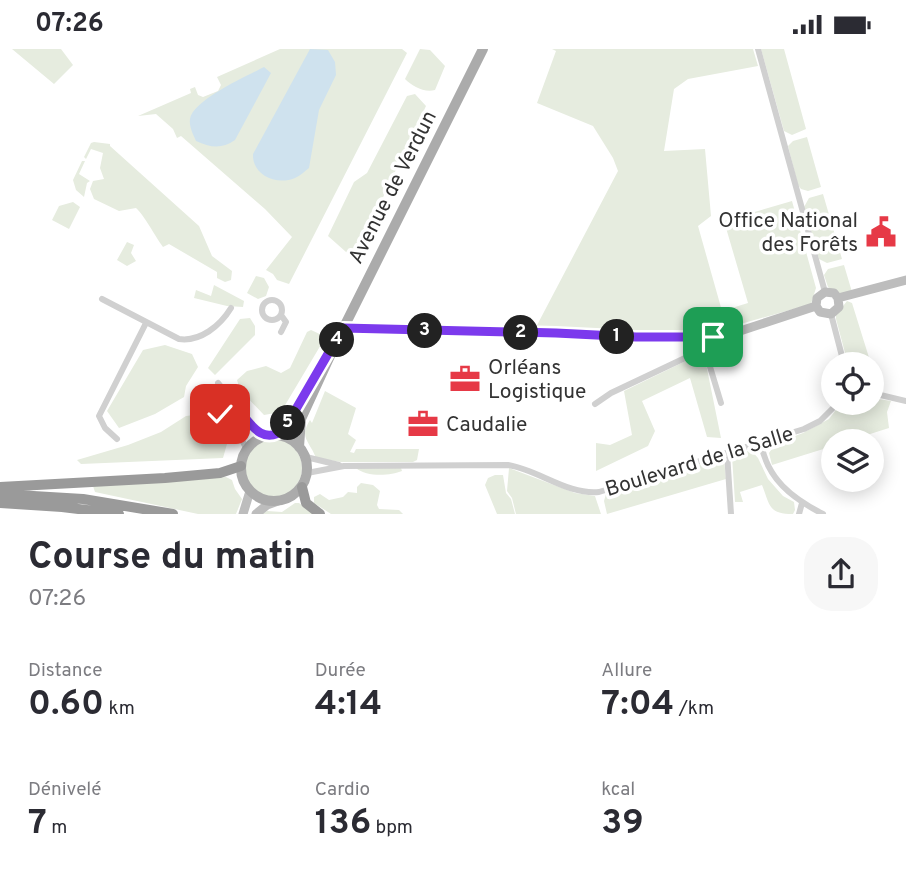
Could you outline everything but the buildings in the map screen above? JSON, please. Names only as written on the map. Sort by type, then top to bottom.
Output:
[{"type":"highway","points":[[0,487],[206,474],[232,470],[241,465]]},
{"type":"highway","points":[[302,487],[306,503],[320,514]]},
{"type":"highway","points":[[0,494],[83,499],[173,514]]},
{"type":"highway","points":[[0,503],[118,514]]},
{"type":"main road","name":"Avenue de Verdun","points":[[299,447],[301,419],[336,343],[483,49]]},
{"type":"main road","name":"Avenue de Verdun","points":[[271,436],[285,428],[321,363],[336,343]]},
{"type":"main road","points":[[271,436],[290,439],[299,447],[306,457],[307,473],[302,487],[287,499],[278,501],[259,498],[250,491],[243,478],[241,465],[247,450],[255,441],[271,436]]},
{"type":"street","points":[[758,49],[825,292]]},
{"type":"street","points":[[838,298],[906,280]]},
{"type":"street","points":[[825,292],[834,293],[838,298],[839,307],[831,314],[820,312],[816,306],[819,295],[825,292]]},
{"type":"street","points":[[102,299],[179,339],[188,340],[210,331],[231,308]]},
{"type":"street","points":[[595,404],[704,343],[816,306]]},
{"type":"street","points":[[831,314],[841,352]]},
{"type":"street","points":[[281,315],[286,322],[281,332]]},
{"type":"street","points":[[117,439],[105,428],[99,416],[146,323]]},
{"type":"street","points":[[343,328],[704,343]]},
{"type":"street","points":[[704,343],[721,403]]},
{"type":"street","points":[[218,383],[256,430],[271,436]]},
{"type":"street","points":[[205,393],[247,450]]},
{"type":"street","points":[[884,396],[906,401]]},
{"type":"street","points":[[220,414],[233,403]]},
{"type":"street","name":"Boulevard de la Salle","points":[[307,473],[344,466],[508,465],[524,468],[579,492],[590,493],[761,443],[820,421],[826,415]]},
{"type":"street","points":[[761,443],[766,465],[781,487],[802,503],[823,514]]},
{"type":"street","points":[[727,453],[731,514]]},
{"type":"street","name":"Boulevard de la Salle","points":[[306,457],[344,466]]},
{"type":"street","points":[[243,514],[250,491]]},
{"type":"street","points":[[256,514],[267,505],[278,501]]},
{"type":"street","points":[[799,514],[802,503]]},
{"type":"shaded area","points":[[12,49],[61,49],[73,65],[54,84]]},
{"type":"shaded area","points":[[280,49],[402,49],[407,53],[289,284],[277,280],[266,270],[292,237],[265,209],[181,136],[177,138],[173,129],[156,114],[138,116],[191,93],[190,89],[195,87],[198,95],[203,97],[218,91],[221,85],[217,77]]},
{"type":"shaded area","points":[[420,49],[430,50],[445,66],[435,90],[418,88],[405,79]]},
{"type":"shaded area","points":[[552,49],[753,49],[758,66],[688,79],[674,89],[664,151],[705,149],[711,216],[698,226],[722,311],[748,303],[724,221],[792,201],[816,288],[811,304],[702,335],[535,329],[618,171],[593,126],[537,103],[556,51]]},
{"type":"shaded area","points":[[761,49],[784,49],[806,129],[792,135],[784,131]]},
{"type":"shaded area","points":[[415,94],[426,106],[362,242],[353,255],[328,236],[354,182],[367,173],[407,96]]},
{"type":"shaded area","points":[[807,137],[821,187],[808,191],[798,185],[788,146],[793,141]]},
{"type":"shaded area","points":[[94,142],[110,144],[199,226],[212,256],[232,271],[231,280],[225,282],[217,278],[217,272],[169,244],[163,247],[136,208],[119,211],[94,199],[90,189],[93,181],[104,179],[100,168],[103,153],[91,149],[86,159],[84,157]]},
{"type":"shaded area","points":[[82,161],[85,161],[79,174],[90,181],[87,183],[84,197],[76,190],[73,180]]},
{"type":"shaded area","points":[[823,194],[842,259],[827,263],[819,259],[804,207],[809,198]]},
{"type":"shaded area","points":[[73,202],[80,207],[69,229],[52,220],[59,206]]},
{"type":"shaded area","points":[[127,242],[134,245],[131,253],[136,261],[127,266],[117,260]]},
{"type":"shaded area","points":[[844,265],[852,292],[839,294],[828,287],[824,275],[828,269]]},
{"type":"shaded area","points":[[256,276],[264,278],[269,287],[266,296],[258,299],[247,293]]},
{"type":"shaded area","points":[[214,285],[244,301],[243,307],[194,298],[196,290],[211,296]]},
{"type":"shaded area","points":[[847,301],[852,303],[867,352],[845,352],[836,315]]},
{"type":"shaded area","points":[[250,318],[255,326],[255,335],[215,375],[208,368],[240,319]]},
{"type":"shaded area","points":[[311,330],[324,336],[322,343],[281,412],[264,415],[240,390],[237,380],[247,371],[266,366],[281,373],[290,368],[307,332]]},
{"type":"shaded area","points":[[165,345],[192,354],[198,367],[186,386],[184,397],[155,414],[119,428],[107,411],[143,350]]},
{"type":"shaded area","points":[[696,356],[706,364],[721,438],[707,437],[690,378],[642,401],[655,431],[648,446],[596,471],[596,443],[610,445],[632,435],[624,391]]},
{"type":"shaded area","points":[[325,391],[356,408],[348,434],[356,440],[350,452],[354,453],[356,449],[419,449],[417,460],[341,462],[316,458],[305,431],[310,420],[312,423]]},
{"type":"shaded area","points":[[884,400],[891,401],[887,412],[889,428],[821,429],[821,450],[772,465],[769,453],[776,443],[829,419],[832,415],[884,415]]},
{"type":"shaded area","points":[[186,416],[205,418],[227,444],[223,458],[81,464],[77,460],[128,445],[161,432]]},
{"type":"shaded area","points":[[267,439],[279,439],[294,447],[302,462],[302,474],[294,489],[279,497],[267,497],[252,489],[244,474],[244,462],[252,447]]},
{"type":"shaded area","points":[[751,450],[768,479],[783,496],[794,502],[793,514],[774,510],[762,485],[740,492],[743,502],[735,502],[732,456]]},
{"type":"shaded area","points":[[724,459],[726,479],[607,514],[604,501],[606,494]]},
{"type":"shaded area","points":[[356,468],[401,468],[402,471],[378,475]]},
{"type":"shaded area","points":[[509,468],[575,493],[595,496],[601,514],[516,514],[512,498],[507,491]]},
{"type":"shaded area","points":[[503,475],[506,493],[511,499],[515,514],[497,514],[485,485],[488,478]]},
{"type":"shaded area","points":[[226,477],[232,480],[242,499],[236,514],[198,514],[95,492],[93,486]]},
{"type":"shaded area","points":[[361,483],[373,485],[380,491],[377,505],[379,509],[399,510],[403,514],[331,514],[314,503],[314,497],[320,494],[329,500],[343,497],[348,492],[357,493],[357,487]]},
{"type":"shaded area","points":[[295,503],[313,514],[262,514],[267,511],[282,512]]},
{"type":"water","points":[[310,49],[328,50],[335,62],[336,75],[319,110],[309,168],[295,178],[280,181],[267,177],[256,168],[253,154]]},
{"type":"water","points":[[264,67],[271,73],[235,140],[216,147],[196,141],[190,119],[200,104]]},
{"type":"place","name":"Office National des Forêts","points":[[881,232]]},
{"type":"place","name":"Orléans Logistique","points":[[465,379]]},
{"type":"place","name":"Caudalie","points":[[423,424]]},
{"type":"route","points":[[220,414],[233,403],[256,430],[266,436],[277,435],[285,428],[343,328],[556,333],[608,337],[713,337]]}]
